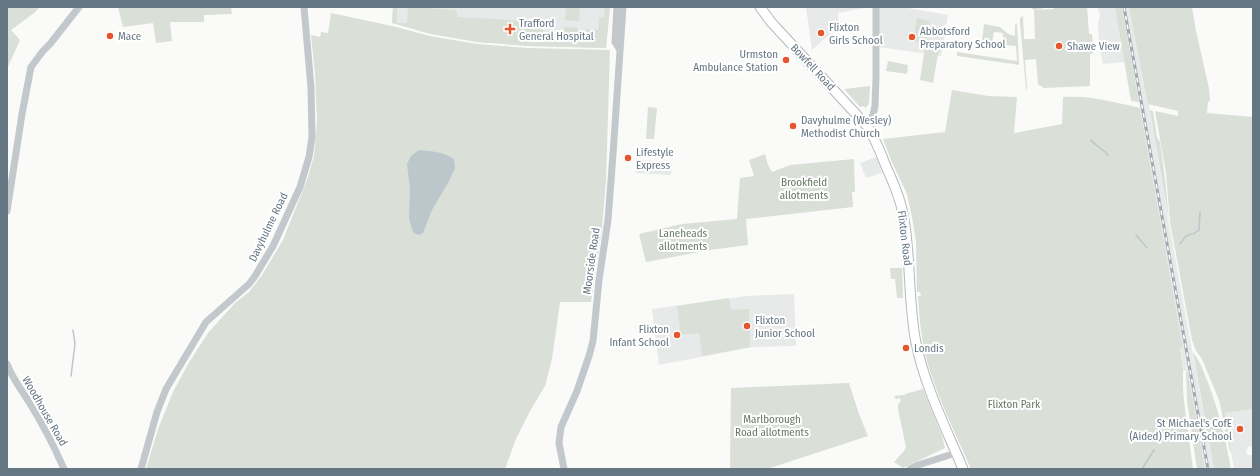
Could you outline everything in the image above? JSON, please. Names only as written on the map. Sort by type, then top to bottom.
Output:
[{"type":"main road","name":"Bowfell Road","points":[[760,7],[771,22],[867,126]]},
{"type":"main road","name":"Flixton Road","points":[[867,126],[876,140],[902,210],[907,241],[912,316],[916,344],[927,382],[963,469]]},
{"type":"street","points":[[7,211],[22,114],[33,62],[50,44],[79,7]]},
{"type":"street","name":"Davyhulme Road","points":[[141,469],[157,412],[166,389],[206,322],[256,276],[274,246],[300,187],[309,158],[312,137],[310,81],[304,7]]},
{"type":"street","name":"Moorside Road","points":[[617,7],[615,42],[620,50]]},
{"type":"street","name":"Moorside Road","points":[[564,469],[559,443],[561,427],[577,391],[593,341],[599,280],[608,220],[623,7]]},
{"type":"street","points":[[867,126],[873,115],[875,106],[876,7]]},
{"type":"street","name":"Woodhouse Road","points":[[7,364],[53,446],[64,469]]},
{"type":"street","points":[[910,469],[956,452]]},
{"type":"shaded area","name":"Trafford General Hospital","points":[[393,7],[610,7],[606,48],[528,46],[477,42],[431,34],[392,23]]},
{"type":"shaded area","name":"Flixton Girls School","points":[[806,7],[870,7],[838,13],[839,26],[812,50]]},
{"type":"shaded area","name":"Abbotsford Preparatory School","points":[[879,7],[902,7],[948,15],[941,56],[879,47]]},
{"type":"shaded area","points":[[1097,7],[1115,7],[1125,62],[1103,64],[1099,44],[1098,24],[1100,14]]},
{"type":"shaded area","points":[[1122,7],[1129,7],[1150,110],[1168,219],[1214,469],[1205,469],[1188,371],[1183,370],[1180,348],[1183,347]]},
{"type":"shaded area","points":[[419,150],[437,152],[454,159],[455,168],[432,210],[423,233],[419,235],[414,233],[409,218],[410,188],[407,164],[411,156]]},
{"type":"shaded area","points":[[876,157],[882,173],[866,178],[860,163]]},
{"type":"shaded area","points":[[637,160],[672,162],[671,175],[636,173]]},
{"type":"shaded area","name":"Flixton Junior School","points":[[794,294],[796,346],[753,347],[659,365],[652,309],[747,296]]},
{"type":"shaded area","name":"St Michael's CofE (Aided) Primary School","points":[[1253,409],[1253,446],[1248,447],[1246,452],[1248,455],[1253,455],[1253,469],[1234,469],[1224,413]]},
{"type":"green space","points":[[7,7],[40,7],[11,30],[20,40],[7,69]]},
{"type":"green space","points":[[118,7],[231,7],[232,14],[204,15],[204,22],[170,22],[172,41],[156,43],[153,23],[123,27]]},
{"type":"green space","name":"Trafford General Hospital","points":[[393,7],[397,7],[397,23],[407,23],[408,7],[455,10],[457,12],[457,17],[543,22],[543,36],[564,37],[564,27],[578,28],[578,31],[583,32],[583,36],[586,29],[598,30],[599,17],[604,18],[605,7],[610,7],[606,48],[528,46],[477,42],[431,34],[392,23]]},
{"type":"green space","points":[[566,7],[580,7],[579,21],[565,20]]},
{"type":"green space","name":"Shawe View","points":[[1031,7],[1049,7],[1035,10],[1054,9],[1054,7],[1087,7],[1089,34],[1092,34],[1093,53],[1090,54],[1090,86],[1043,88],[1038,84],[1036,59],[1025,60],[1027,90],[1026,89],[1020,18],[1023,16],[1024,39],[1035,39],[1034,10]]},
{"type":"green space","points":[[1115,7],[1122,7],[1139,102],[1131,101]]},
{"type":"green space","points":[[1129,7],[1192,7],[1209,88],[1210,101],[1208,102],[1207,113],[1253,117],[1253,409],[1225,413],[1230,452],[1219,400],[1202,359],[1196,351],[1192,340],[1170,222],[1166,173],[1155,111],[1178,116],[1178,111],[1148,104]]},
{"type":"green space","points":[[331,13],[430,36],[477,44],[528,48],[610,50],[606,180],[602,229],[591,302],[560,302],[552,359],[545,386],[516,439],[505,469],[146,469],[158,429],[173,392],[188,364],[208,333],[235,303],[249,292],[262,275],[283,240],[308,177],[314,156],[317,120],[315,74],[311,35],[320,37],[321,32],[328,33]]},
{"type":"green space","points":[[917,18],[930,21],[926,44],[913,41]]},
{"type":"green space","points":[[984,24],[1000,27],[1008,34],[1015,36],[1015,25],[1017,24],[1019,65],[957,56],[957,52],[1017,61],[1016,46],[1003,45],[1003,33],[994,32],[992,43],[982,42]]},
{"type":"green space","points":[[925,46],[940,50],[933,83],[920,80]]},
{"type":"green space","points":[[888,61],[908,65],[907,74],[886,71]]},
{"type":"green space","points":[[870,86],[869,103],[866,108],[863,106],[860,107],[844,89]]},
{"type":"green space","name":"Flixton Park","points":[[952,90],[988,96],[1017,97],[1014,133],[1062,124],[1063,97],[1093,98],[1140,108],[1183,347],[1180,348],[1183,370],[1184,401],[1193,469],[971,469],[940,398],[925,354],[918,303],[918,296],[921,296],[920,292],[917,292],[916,241],[912,217],[907,194],[883,139],[945,132]]},
{"type":"green space","points":[[648,107],[657,108],[654,139],[646,139]]},
{"type":"green space","points":[[1150,110],[1153,111],[1157,137],[1160,142],[1169,221]]},
{"type":"green space","name":"Brookfield allotments","points":[[765,154],[772,172],[790,165],[854,159],[855,192],[852,192],[853,207],[746,219],[748,245],[710,250],[646,262],[639,234],[682,224],[737,219],[740,178],[754,176],[749,160]]},
{"type":"green space","points":[[890,268],[902,268],[903,298],[897,298],[895,279],[891,279]]},
{"type":"green space","points":[[729,298],[731,310],[749,309],[750,347],[702,356],[699,333],[681,335],[677,306]]},
{"type":"green space","points":[[1193,352],[1202,368],[1213,395],[1231,469],[1214,469]]},
{"type":"green space","points":[[1188,371],[1205,469],[1197,469],[1187,401],[1186,372]]},
{"type":"green space","name":"Marlborough Road allotments","points":[[849,383],[868,436],[767,469],[730,469],[731,388]]},
{"type":"green space","points":[[923,389],[942,436],[945,448],[903,468],[894,462],[906,447],[898,409],[898,404],[901,401],[900,398],[896,399],[894,396],[905,395]]},
{"type":"waterway","points":[[1091,140],[1108,155]]},
{"type":"waterway","points":[[1193,234],[1199,230],[1200,212]]},
{"type":"waterway","points":[[1180,244],[1186,236],[1191,234]]},
{"type":"waterway","points":[[1136,235],[1147,248]]},
{"type":"waterway","points":[[71,376],[75,344],[73,330]]},
{"type":"waterway","points":[[1142,469],[1154,450]]},
{"type":"railway","points":[[1124,7],[1208,469]]},
{"type":"place","name":"Trafford General Hospital","points":[[510,29]]},
{"type":"place","name":"Flixton Girls School","points":[[821,33]]},
{"type":"place","name":"Mace","points":[[110,36]]},
{"type":"place","name":"Abbotsford Preparatory School","points":[[912,37]]},
{"type":"place","name":"Shawe View","points":[[1059,46]]},
{"type":"place","name":"Urmston Ambulance Station","points":[[786,60]]},
{"type":"place","name":"Davyhulme (Wesley) Methodist Church","points":[[793,126]]},
{"type":"place","name":"Lifestyle Express","points":[[628,158]]},
{"type":"place","name":"Flixton Junior School","points":[[747,326]]},
{"type":"place","name":"Flixton Infant School","points":[[677,335]]},
{"type":"place","name":"Londis","points":[[906,348]]},
{"type":"place","name":"St Michael's CofE (Aided) Primary School","points":[[1240,429]]},
{"type":"park label","name":"Laneheads allotments","points":[[683,239]]}]
